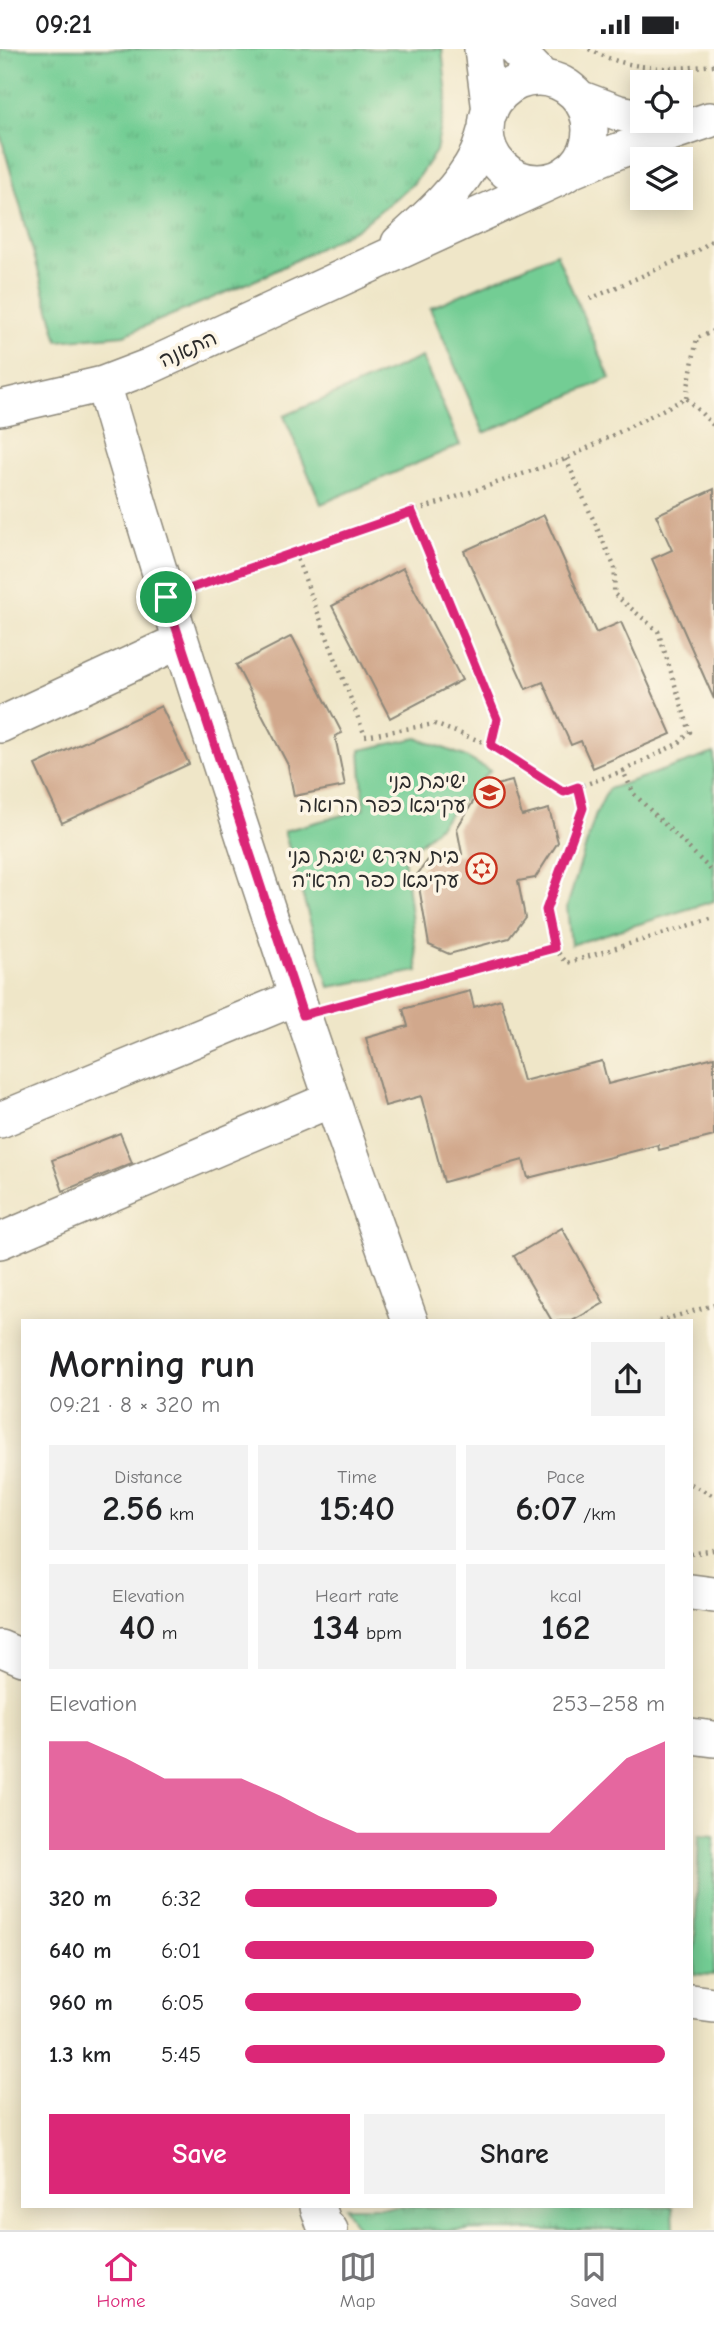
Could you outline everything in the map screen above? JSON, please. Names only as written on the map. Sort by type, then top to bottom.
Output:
[{"type":"street","points":[[482,49],[488,145],[497,161],[509,173],[525,180],[542,182],[564,175],[584,155],[590,138],[590,121],[579,98],[559,82],[543,78],[527,79],[511,85],[498,96],[488,120]]},
{"type":"street","points":[[515,49],[543,78]]},
{"type":"street","points":[[579,98],[630,115]]},
{"type":"street","name":"התאנה","points":[[369,267],[440,204],[477,154],[488,120]]},
{"type":"street","name":"התאנה","points":[[0,408],[103,384],[150,366],[564,175],[701,120]]},
{"type":"street","points":[[103,384],[166,597],[330,1100],[409,1319]]},
{"type":"street","points":[[0,725],[180,641]]},
{"type":"street","points":[[0,1120],[300,1006]]},
{"type":"street","points":[[0,1241],[330,1100]]},
{"type":"street","points":[[693,1592],[714,1595]]},
{"type":"street","points":[[0,1648],[21,1657]]},
{"type":"street","points":[[693,1736],[714,1739]]},
{"type":"street","points":[[693,2002],[714,2004]]},
{"type":"street","points":[[318,2208],[324,2224],[330,2230]]},
{"type":"path","points":[[589,49],[605,58],[642,67],[674,70],[714,65]]},
{"type":"path","points":[[590,299],[696,252],[714,239]]},
{"type":"path","points":[[686,398],[697,338],[714,331]]},
{"type":"path","points":[[686,398],[714,426]]},
{"type":"path","points":[[166,597],[566,459],[686,398]]},
{"type":"path","points":[[295,553],[365,736],[434,724],[491,745],[564,792],[623,771],[678,743],[690,732],[658,631],[614,594],[615,568],[566,459]]},
{"type":"path","points":[[412,512],[497,719],[491,745]]},
{"type":"path","points":[[623,771],[634,794],[714,873]]},
{"type":"path","points":[[578,787],[583,808],[546,910],[554,948],[567,963],[714,918]]},
{"type":"path","points":[[300,1006],[554,948]]},
{"type":"path","points":[[666,1319],[714,1305]]},
{"type":"path","points":[[693,1485],[714,1496]]},
{"type":"path","points":[[693,1555],[714,1550]]},
{"type":"green space","points":[[0,49],[442,49],[447,96],[436,151],[413,184],[360,227],[265,276],[124,335],[58,341],[0,133]]},
{"type":"green space","points":[[556,253],[610,378],[484,433],[430,308]]},
{"type":"green space","points":[[422,357],[460,445],[321,504],[284,416]]},
{"type":"green space","points":[[417,738],[464,756],[490,771],[435,830],[404,858],[418,971],[329,987],[284,831],[364,809],[360,750]]},
{"type":"green space","points":[[714,753],[714,901],[571,945],[567,907],[595,816],[608,789]]},
{"type":"green space","points":[[699,1835],[714,1836],[714,1975],[694,1974]]},
{"type":"green space","points":[[346,2208],[673,2208],[674,2230],[361,2230],[354,2224]]},
{"type":"building","points":[[714,489],[714,699],[652,559],[672,550],[656,515]]},
{"type":"building","points":[[544,515],[596,633],[621,622],[671,734],[593,768],[581,741],[571,745],[543,682],[526,689],[464,551]]},
{"type":"building","points":[[403,568],[462,680],[390,718],[332,606]]},
{"type":"building","points":[[292,636],[342,733],[335,736],[345,786],[294,796],[288,765],[236,665]]},
{"type":"building","points":[[161,706],[189,764],[62,823],[35,765]]},
{"type":"building","name":"בית מדרש ישיבת בני עקיבא כפר הרא\"ה","points":[[512,781],[522,816],[549,809],[558,842],[535,878],[518,881],[525,917],[509,938],[449,954],[429,945],[417,875],[428,860],[462,854],[457,828],[481,789]]},
{"type":"building","points":[[470,991],[474,1007],[501,999],[523,1081],[602,1061],[608,1084],[714,1057],[714,1136],[659,1150],[658,1145],[528,1178],[523,1160],[444,1182],[421,1096],[385,1106],[366,1038],[408,1026],[403,1009]]},
{"type":"building","points":[[120,1133],[132,1163],[63,1191],[52,1160]]},
{"type":"building","points":[[562,1228],[604,1303],[576,1319],[551,1319],[514,1256]]},
{"type":"place","name":"ישיבת בני עקיבא כפר הרואה","points":[[489,793]]},
{"type":"place","name":"בית מדרש ישיבת בני עקיבא כפר הרא\"ה","points":[[482,868]]},
{"type":"route","points":[[412,512],[497,719],[491,745],[564,792],[578,787],[583,808],[546,910],[554,948],[303,1015],[166,597],[412,512]]}]
